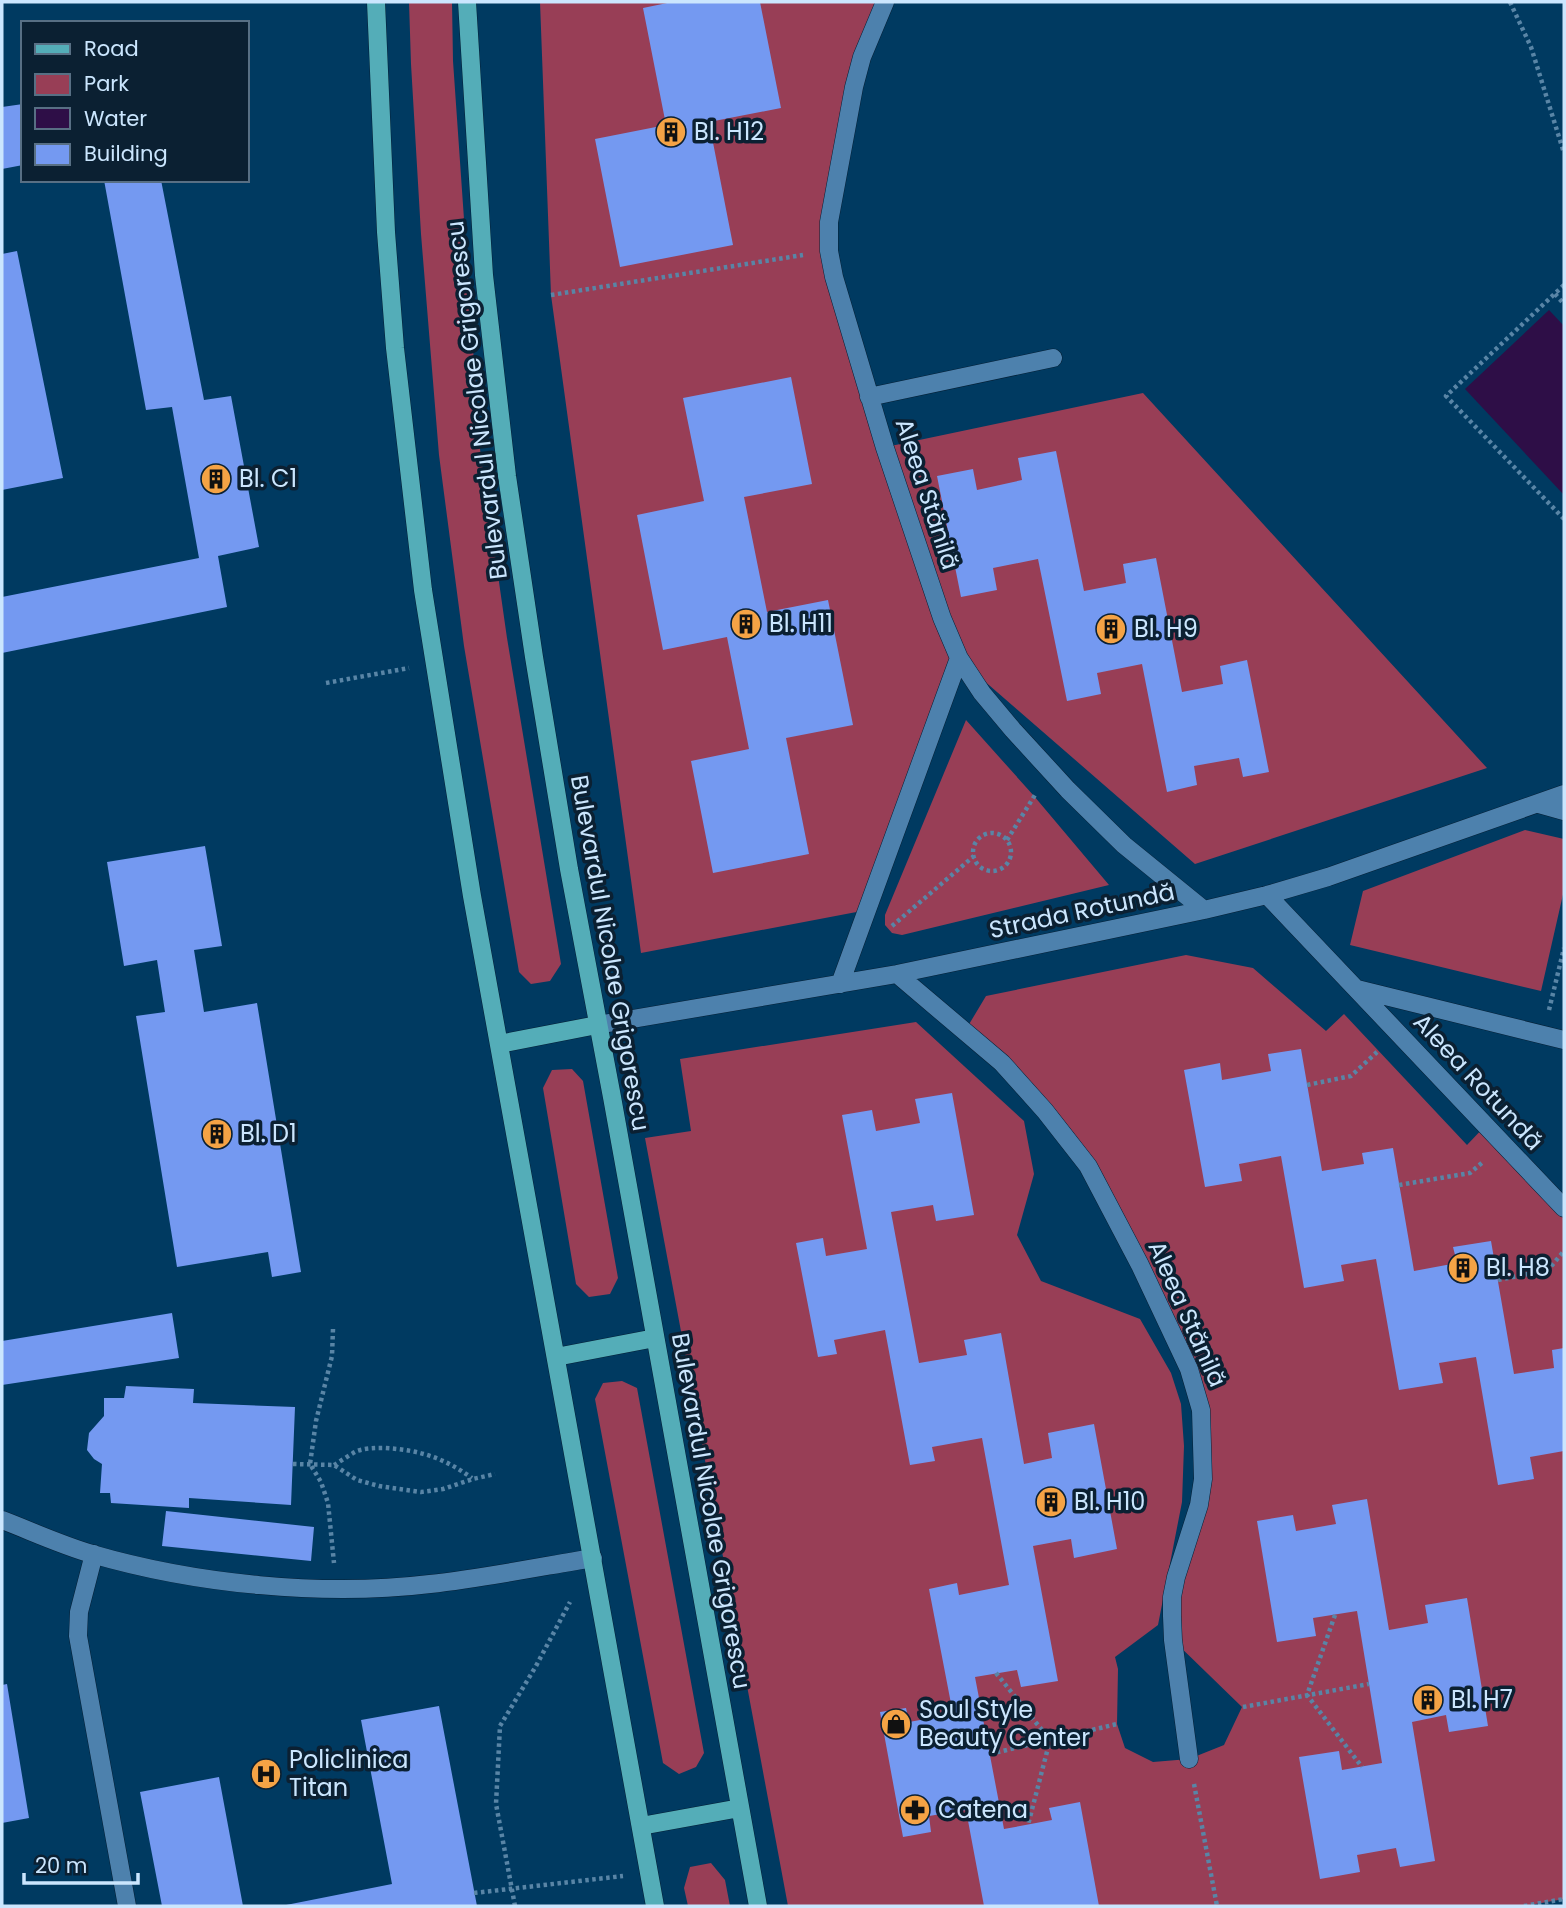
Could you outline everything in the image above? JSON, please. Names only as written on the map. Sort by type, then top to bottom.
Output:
[{"type":"main road","points":[[376,2],[386,232],[395,348],[434,664],[471,896],[655,1906]]},
{"type":"main road","name":"Bulevardul Nicolae Grigorescu","points":[[467,2],[484,275],[504,452],[536,670],[597,1025],[758,1906]]},
{"type":"main road","points":[[499,1044],[597,1025]]},
{"type":"main road","points":[[556,1357],[655,1339]]},
{"type":"main road","points":[[641,1826],[740,1808]]},
{"type":"street","name":"Aleea Stănilă","points":[[885,2],[854,87],[830,222],[829,251],[869,397],[938,605],[959,659],[982,693],[1013,730],[1049,770],[1125,845],[1204,910]]},
{"type":"street","points":[[869,397],[1053,358]]},
{"type":"street","points":[[840,984],[959,659]]},
{"type":"street","name":"Strada Rotundă","points":[[597,1025],[897,974],[1268,895],[1328,877],[1564,794]]},
{"type":"street","points":[[1539,804],[1564,811]]},
{"type":"street","name":"Aleea Rotundă","points":[[1268,895],[1564,1208]]},
{"type":"street","name":"Aleea Stănilă","points":[[897,974],[1002,1063],[1045,1111],[1088,1166],[1140,1265],[1189,1369],[1201,1410],[1203,1479],[1199,1505],[1176,1577],[1172,1616],[1189,1759]]},
{"type":"street","name":"Aleea Rotundă","points":[[1357,989],[1564,1040]]},
{"type":"street","points":[[2,1520],[94,1554],[172,1574],[276,1587],[386,1587],[429,1584],[593,1558]]},
{"type":"street","points":[[94,1554],[79,1612],[78,1636],[127,1906]]},
{"type":"path","points":[[1510,2],[1531,47],[1564,153]]},
{"type":"path","points":[[551,295],[829,251]]},
{"type":"path","points":[[1564,285],[1446,397],[1564,519]]},
{"type":"path","points":[[1555,294],[1564,304]]},
{"type":"path","points":[[326,683],[434,664]]},
{"type":"path","points":[[1007,840],[1049,770]]},
{"type":"path","points":[[996,833],[1007,840],[1011,851],[1004,867],[992,871],[976,862],[974,856],[978,838],[996,833]]},
{"type":"path","points":[[860,930],[888,929],[974,856]]},
{"type":"path","points":[[1544,1035],[1564,947]]},
{"type":"path","points":[[1307,1085],[1351,1076],[1397,1032]]},
{"type":"path","points":[[1399,1185],[1470,1173],[1504,1145]]},
{"type":"path","points":[[1498,1280],[1548,1270],[1564,1251]]},
{"type":"path","points":[[333,1329],[332,1356],[316,1421],[310,1464],[321,1482],[328,1503],[335,1588]]},
{"type":"path","points":[[334,1465],[357,1451],[371,1448],[403,1449],[452,1464],[473,1479]]},
{"type":"path","points":[[293,1464],[334,1465],[357,1480],[421,1492],[443,1489],[495,1474]]},
{"type":"path","points":[[514,1906],[496,1804],[500,1726],[593,1558]]},
{"type":"path","points":[[1307,1695],[1335,1615]]},
{"type":"path","points":[[996,1673],[1050,1740]]},
{"type":"path","points":[[1243,1707],[1369,1685]]},
{"type":"path","points":[[1307,1695],[1362,1767]]},
{"type":"path","points":[[990,1754],[1117,1724]]},
{"type":"path","points":[[1028,1825],[1050,1740]]},
{"type":"path","points":[[1189,1759],[1217,1906]]},
{"type":"path","points":[[474,1893],[649,1873]]},
{"type":"path","points":[[1524,1906],[1564,1899]]},
{"type":"green space","points":[[409,2],[452,2],[453,61],[480,449],[507,638],[561,964],[550,981],[531,984],[519,972],[464,646],[439,455],[421,234]]},
{"type":"green space","points":[[540,2],[885,2],[863,57],[829,251],[886,447],[1143,393],[1487,768],[1195,864],[959,659],[867,910],[641,953],[551,295]]},
{"type":"green space","points":[[966,720],[1109,885],[902,935],[892,933],[885,925],[885,915]]},
{"type":"green space","points":[[1525,830],[1564,839],[1564,890],[1541,991],[1350,945],[1363,891]]},
{"type":"green space","points":[[1186,955],[1253,968],[1326,1031],[1344,1014],[1467,1145],[1486,1125],[1564,1208],[1564,1899],[1524,1906],[788,1906],[645,1138],[691,1131],[680,1059],[916,1022],[1024,1121],[1034,1174],[1017,1235],[1041,1281],[1140,1319],[1171,1373],[1181,1404],[1184,1446],[1182,1502],[1158,1625],[1115,1657],[1118,1669],[1117,1724],[1125,1748],[1153,1762],[1189,1759],[1224,1745],[1242,1707],[1173,1640],[1172,1616],[1199,1505],[1201,1410],[1088,1166],[965,1031],[986,996]]},
{"type":"green space","points":[[572,1069],[583,1081],[618,1278],[610,1294],[589,1297],[576,1284],[543,1088],[552,1070]]},
{"type":"green space","points":[[622,1381],[637,1388],[704,1753],[696,1767],[679,1774],[663,1763],[595,1399],[603,1383]]},
{"type":"green space","points":[[711,1863],[725,1880],[730,1906],[688,1906],[684,1888],[690,1867]]},
{"type":"water","points":[[1549,310],[1564,326],[1564,495],[1465,389]]},
{"type":"building","name":"Bl. H12","points":[[672,2],[760,2],[781,108],[709,122],[733,245],[620,267],[595,139],[666,125],[643,8]]},
{"type":"building","points":[[21,104],[21,165],[2,169],[2,107]]},
{"type":"building","name":"Bl. C1","points":[[104,182],[161,182],[204,400],[231,396],[259,547],[218,556],[227,607],[2,653],[2,597],[199,558],[172,407],[146,410]]},
{"type":"building","points":[[17,251],[63,478],[2,490],[2,254]]},
{"type":"building","name":"Bl. H11","points":[[791,377],[812,484],[744,497],[767,612],[828,600],[853,725],[786,738],[809,854],[713,873],[691,761],[749,749],[727,637],[663,650],[637,515],[704,501],[683,398]]},
{"type":"building","name":"Bl. H9","points":[[1056,451],[1084,591],[1126,583],[1123,564],[1156,558],[1182,692],[1223,684],[1220,666],[1247,660],[1269,772],[1243,777],[1239,758],[1194,766],[1197,785],[1167,792],[1142,664],[1097,673],[1101,694],[1067,701],[1038,559],[993,568],[997,590],[961,597],[937,476],[973,469],[977,490],[1022,480],[1018,458]]},
{"type":"building","name":"Bl. D1","points":[[205,846],[222,946],[194,950],[204,1012],[257,1003],[301,1272],[272,1277],[268,1252],[177,1267],[136,1016],[165,1012],[157,960],[124,966],[107,862]]},
{"type":"building","name":"Bl. H8","points":[[1301,1049],[1322,1171],[1364,1164],[1362,1153],[1393,1148],[1414,1271],[1457,1263],[1453,1247],[1491,1241],[1514,1374],[1554,1368],[1552,1350],[1564,1348],[1564,1451],[1530,1457],[1534,1479],[1498,1485],[1476,1357],[1439,1363],[1443,1383],[1399,1390],[1376,1259],[1341,1265],[1344,1281],[1304,1288],[1281,1156],[1239,1164],[1242,1181],[1205,1187],[1184,1070],[1220,1063],[1222,1080],[1271,1071],[1268,1054]]},
{"type":"building","name":"Bl. H10","points":[[952,1093],[974,1215],[936,1221],[933,1205],[891,1212],[919,1363],[967,1355],[964,1340],[1001,1333],[1024,1464],[1052,1458],[1048,1433],[1094,1424],[1117,1549],[1074,1558],[1071,1539],[1033,1546],[1058,1681],[1021,1687],[1017,1670],[975,1677],[1004,1829],[1052,1820],[1049,1808],[1080,1802],[1099,1906],[984,1906],[966,1810],[929,1816],[931,1832],[903,1837],[880,1712],[906,1708],[909,1722],[953,1714],[929,1589],[957,1583],[959,1595],[1009,1585],[982,1438],[932,1447],[935,1461],[910,1465],[885,1330],[834,1340],[837,1354],[818,1357],[796,1243],[823,1238],[826,1256],[867,1249],[842,1115],[872,1110],[876,1131],[920,1123],[915,1099]]},
{"type":"building","points":[[172,1313],[179,1358],[2,1385],[2,1341]]},
{"type":"building","points":[[126,1386],[194,1389],[193,1403],[295,1407],[291,1505],[189,1498],[189,1508],[111,1503],[110,1493],[100,1493],[102,1464],[87,1450],[89,1433],[104,1416],[104,1398],[124,1398]]},
{"type":"building","name":"Bl. H7","points":[[1367,1499],[1389,1630],[1428,1623],[1425,1605],[1467,1598],[1488,1726],[1449,1732],[1446,1715],[1412,1722],[1435,1861],[1400,1867],[1396,1848],[1357,1855],[1360,1872],[1320,1879],[1299,1757],[1339,1751],[1342,1770],[1382,1763],[1357,1611],[1313,1618],[1316,1636],[1277,1642],[1257,1521],[1293,1515],[1296,1531],[1336,1524],[1332,1505]]},
{"type":"building","points":[[166,1511],[314,1527],[311,1561],[162,1546]]},
{"type":"building","points":[[7,1684],[29,1818],[2,1823],[2,1685]]},
{"type":"building","name":"Policlinica Titan","points":[[439,1706],[477,1906],[281,1906],[392,1884],[361,1720]]},
{"type":"building","name":"Policlinica Titan","points":[[219,1777],[243,1906],[162,1906],[140,1792]]},
{"type":"place","name":"Bl. H12","points":[[671,132]]},
{"type":"place","name":"Bl. C1","points":[[216,479]]},
{"type":"place","name":"Bl. H11","points":[[746,624]]},
{"type":"place","name":"Bl. H9","points":[[1111,629]]},
{"type":"place","name":"Bl. D1","points":[[217,1134]]},
{"type":"place","name":"Bl. H8","points":[[1463,1268]]},
{"type":"place","name":"Bl. H10","points":[[1051,1502]]},
{"type":"place","name":"Bl. H7","points":[[1428,1700]]},
{"type":"place","name":"Soul Style Beauty Center","points":[[896,1724]]},
{"type":"place","name":"Policlinica Titan","points":[[266,1774]]},
{"type":"place","name":"Catena","points":[[915,1810]]}]
